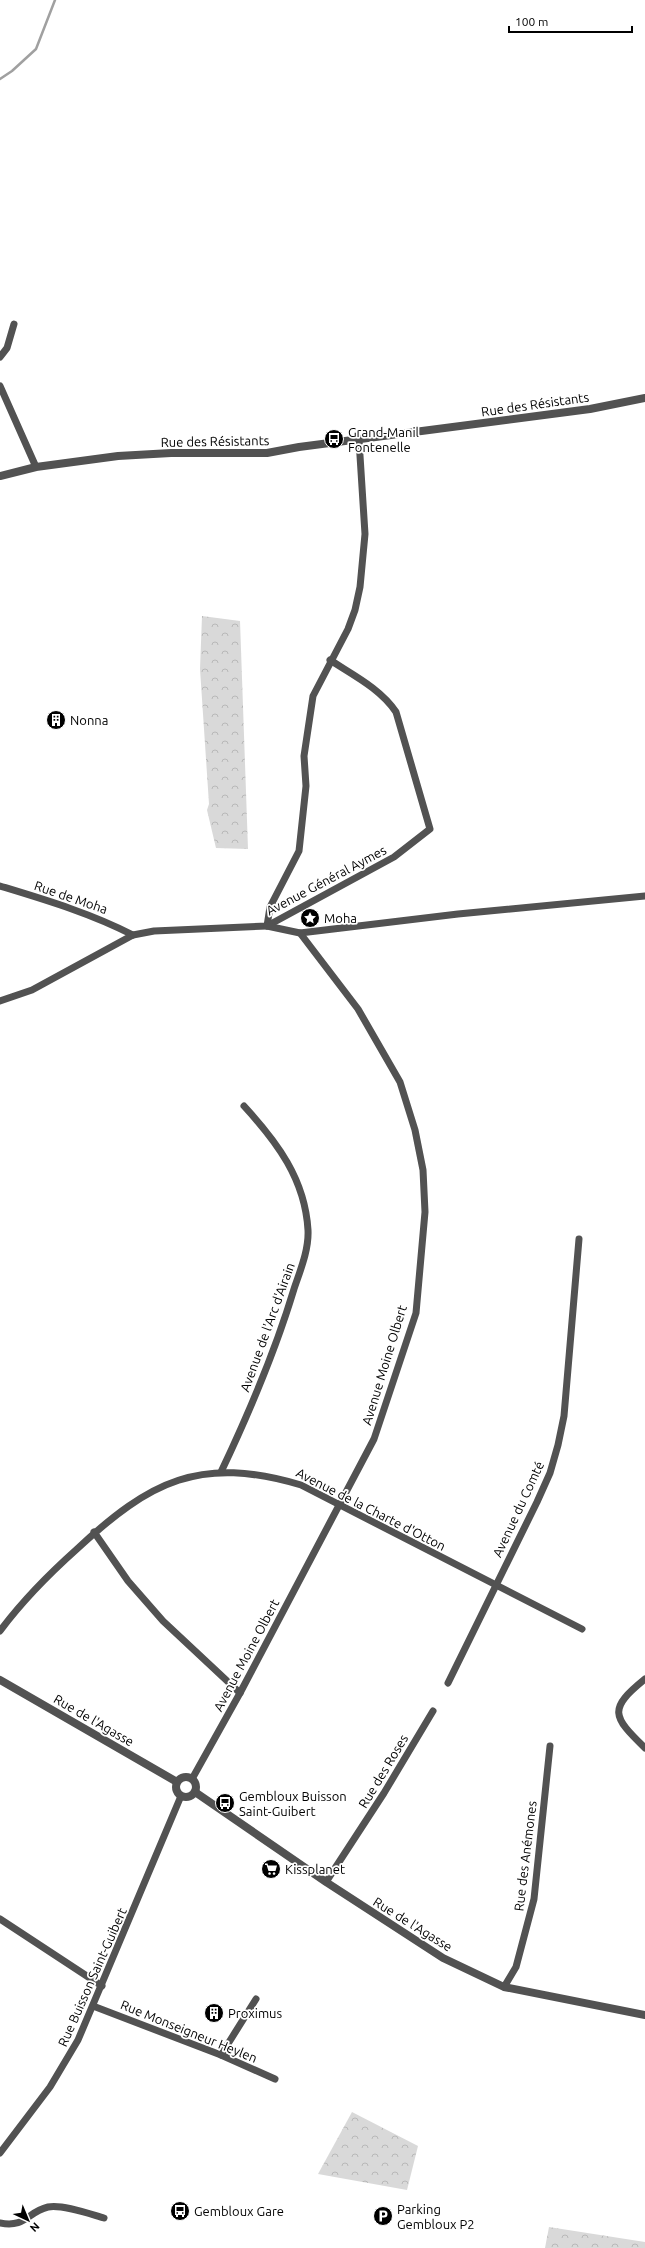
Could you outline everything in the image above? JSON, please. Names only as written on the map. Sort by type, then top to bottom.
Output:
[{"type":"street","points":[[0,357],[6,348],[14,324]]},
{"type":"street","points":[[0,386],[36,467]]},
{"type":"street","name":"Rue des Résistants","points":[[0,476],[36,467],[118,456],[171,453],[267,453],[299,447],[590,409],[645,398]]},
{"type":"street","points":[[359,440],[365,534],[360,587],[355,610],[314,696],[304,756],[306,786],[299,851],[270,907],[267,926],[300,933],[458,914],[645,896]]},
{"type":"street","name":"Avenue Général Aymes","points":[[0,1001],[32,990],[133,934],[154,931],[267,926],[394,857],[430,829],[396,712],[389,701],[376,690],[330,660]]},
{"type":"street","name":"Rue de Moha","points":[[0,886],[69,907],[105,920],[133,934]]},
{"type":"street","name":"Avenue Moine Olbert","points":[[192,1779],[240,1693],[374,1439],[416,1313],[426,1212],[423,1177],[415,1130],[400,1082],[358,1009],[300,933]]},
{"type":"street","name":"Avenue de l'Arc d'Airain","points":[[220,1472],[240,1432],[285,1318],[305,1256],[308,1231],[303,1206],[293,1173],[279,1147],[244,1106]]},
{"type":"street","name":"Avenue du Comté","points":[[448,1683],[550,1473],[564,1416],[578,1239]]},
{"type":"street","name":"Avenue de la Charte d'Otton","points":[[0,1631],[37,1586],[94,1532],[134,1501],[166,1484],[197,1475],[220,1472],[252,1473],[301,1485],[494,1586],[582,1629]]},
{"type":"street","points":[[94,1532],[128,1581],[163,1621],[240,1693]]},
{"type":"street","points":[[645,1679],[623,1698],[617,1709],[619,1718],[645,1748]]},
{"type":"street","name":"Rue de l'Agasse","points":[[0,1680],[177,1782]]},
{"type":"street","name":"Rue des Roses","points":[[326,1882],[384,1793],[432,1711]]},
{"type":"street","name":"Rue des Anémones","points":[[504,1987],[516,1967],[534,1899],[550,1746]]},
{"type":"street","points":[[182,1777],[192,1779],[195,1783],[195,1792],[188,1797],[182,1796],[176,1792],[177,1782],[182,1777]]},
{"type":"street","name":"Rue de l'Agasse","points":[[195,1792],[326,1882],[444,1958],[504,1987],[645,2015]]},
{"type":"street","name":"Rue Buisson Saint-Guibert","points":[[0,2153],[60,2072],[78,2040],[182,1796]]},
{"type":"street","points":[[0,1919],[102,1986]]},
{"type":"street","points":[[221,2055],[256,1999]]},
{"type":"street","name":"Rue Monseigneur Heylen","points":[[93,2006],[221,2055],[276,2079]]},
{"type":"street","points":[[0,2223],[11,2225],[20,2224],[38,2210],[50,2206],[85,2212],[104,2218]]},
{"type":"green space","points":[[202,616],[240,621],[248,849],[216,848],[207,810],[209,804],[200,669]]},
{"type":"green space","points":[[352,2112],[418,2146],[407,2190],[318,2174]]},
{"type":"green space","points":[[549,2227],[645,2242],[645,2248],[545,2248]]},
{"type":"waterway","points":[[0,79],[12,71],[36,49],[55,0]]},
{"type":"place","name":"Grand-Manil Fontenelle","points":[[334,439]]},
{"type":"place","name":"Nonna","points":[[56,720]]},
{"type":"place","name":"Moha","points":[[310,918]]},
{"type":"place","name":"Gembloux Buisson Saint-Guibert","points":[[225,1803]]},
{"type":"place","name":"Kissplanet","points":[[271,1869]]},
{"type":"place","name":"Proximus","points":[[214,2013]]},
{"type":"place","name":"Gembloux Gare","points":[[180,2211]]},
{"type":"place","name":"Parking Gembloux P2","points":[[383,2216]]}]
